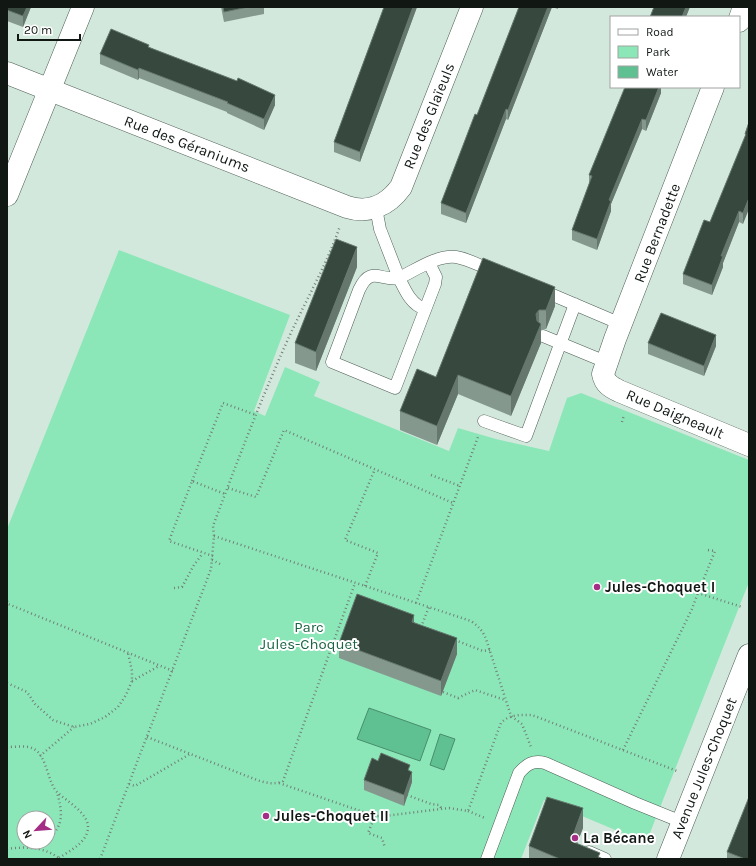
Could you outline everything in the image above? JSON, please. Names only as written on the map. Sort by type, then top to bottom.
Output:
[{"type":"street","points":[[7,195],[82,7]]},
{"type":"street","name":"Rue des Glaïeuls","points":[[372,209],[391,198],[400,187],[472,7]]},
{"type":"street","points":[[740,18],[744,7]]},
{"type":"street","name":"Rue des Géraniums","points":[[7,73],[347,207],[358,210],[372,209]]},
{"type":"street","name":"Rue Bernadette","points":[[605,371],[621,324],[713,88]]},
{"type":"street","name":"Rue Daigneault","points":[[605,371],[610,386],[625,394],[749,445]]},
{"type":"street","name":"Avenue Jules-Choquet","points":[[668,859],[749,655]]},
{"type":"lane","points":[[372,209],[399,278],[408,296],[415,304],[425,309]]},
{"type":"lane","points":[[429,263],[436,277],[435,284],[395,388],[332,362],[363,283],[374,275],[392,280],[429,263],[443,258],[455,257],[505,276]]},
{"type":"lane","points":[[533,287],[621,324]]},
{"type":"lane","points":[[484,421],[526,436],[576,304]]},
{"type":"lane","points":[[544,336],[561,343],[605,371]]},
{"type":"lane","points":[[486,859],[519,773],[531,762],[538,761],[545,763],[682,822]]},
{"type":"lane","points":[[589,852],[605,859]]},
{"type":"path","points":[[100,859],[173,672],[211,569],[214,536],[213,526],[225,494],[269,381],[329,253],[342,221]]},
{"type":"path","points":[[212,556],[169,541],[223,403],[256,415]]},
{"type":"path","points":[[228,488],[256,497],[284,430],[453,503]]},
{"type":"path","points":[[416,603],[478,437]]},
{"type":"path","points":[[365,586],[378,553],[345,540],[375,469]]},
{"type":"path","points":[[431,475],[460,486]]},
{"type":"path","points":[[192,481],[225,494]]},
{"type":"path","points":[[214,536],[471,621],[483,632],[511,716],[522,724],[526,734]]},
{"type":"path","points":[[623,750],[689,616],[715,551],[708,550]]},
{"type":"path","points":[[174,588],[182,587],[194,565],[203,553]]},
{"type":"path","points":[[212,560],[220,564]]},
{"type":"path","points":[[279,783],[283,781],[355,583]]},
{"type":"path","points":[[698,593],[742,607]]},
{"type":"path","points":[[7,604],[173,672]]},
{"type":"path","points":[[418,633],[429,608]]},
{"type":"path","points":[[421,627],[428,630]]},
{"type":"path","points":[[448,638],[483,651],[490,650]]},
{"type":"path","points":[[7,683],[27,692],[35,704],[53,720],[74,727],[90,724],[105,717],[118,707],[119,703],[126,695],[132,681],[132,671],[128,653]]},
{"type":"path","points":[[132,681],[159,666]]},
{"type":"path","points":[[443,692],[458,698],[475,690],[505,700]]},
{"type":"path","points":[[147,737],[257,780],[267,783],[279,783],[375,816],[458,808],[468,811],[501,723],[511,716],[532,715],[677,771]]},
{"type":"path","points":[[40,756],[74,727]]},
{"type":"path","points":[[7,747],[28,747],[35,749],[40,756],[52,786],[80,811],[86,821],[88,828],[84,839],[59,858],[53,854],[38,850]]},
{"type":"path","points":[[129,784],[135,786],[190,754]]},
{"type":"path","points":[[132,765],[136,767]]},
{"type":"path","points":[[56,831],[60,823],[62,811],[57,792]]},
{"type":"path","points":[[407,795],[431,804],[439,804],[442,809]]},
{"type":"path","points":[[375,816],[368,833],[382,838],[385,848]]},
{"type":"green space","name":"Parc Jules-Choquet","points":[[119,250],[290,315],[254,411],[265,416],[285,367],[320,382],[314,396],[449,451],[458,428],[496,439],[549,451],[567,398],[581,393],[749,460],[749,582],[646,843],[544,800],[521,859],[7,859],[7,529]]},
{"type":"water","points":[[369,708],[431,730],[420,761],[357,739]]},
{"type":"water","points":[[440,734],[455,739],[444,770],[430,765]]},
{"type":"building","points":[[7,7],[27,7],[23,16],[7,10]]},
{"type":"building","points":[[223,7],[248,7],[224,12]]},
{"type":"building","points":[[384,7],[413,7],[360,152],[334,142]]},
{"type":"building","points":[[519,7],[548,7],[508,110],[506,109],[466,213],[441,203],[475,114],[477,115]]},
{"type":"building","points":[[654,7],[686,7],[682,16],[650,16]]},
{"type":"building","points":[[111,29],[149,45],[148,47],[237,81],[238,78],[275,95],[264,119],[227,103],[228,102],[139,68],[138,70],[100,54]]},
{"type":"building","points":[[625,88],[659,88],[646,120],[642,119],[609,200],[611,201],[597,239],[572,230],[592,176],[589,175]]},
{"type":"building","points":[[749,122],[749,198],[743,213],[739,211],[721,256],[723,256],[712,285],[683,274],[704,220],[710,222],[746,134]]},
{"type":"building","points":[[336,239],[357,247],[316,352],[295,343]]},
{"type":"building","points":[[483,258],[555,287],[546,310],[539,310],[536,314],[537,321],[541,324],[511,396],[458,375],[437,426],[400,411],[417,369],[436,377]]},
{"type":"building","points":[[661,313],[716,335],[704,366],[648,343]]},
{"type":"building","points":[[357,594],[414,615],[412,622],[457,638],[441,681],[339,643]]},
{"type":"building","points":[[381,753],[410,765],[408,770],[412,772],[404,795],[364,780],[372,758],[378,761]]},
{"type":"building","points":[[547,797],[583,808],[571,841],[600,853],[598,857],[603,859],[560,859],[529,846]]},
{"type":"building","points":[[749,797],[749,859],[745,859],[727,852]]},
{"type":"place","name":"Jules-Choquet I","points":[[597,587]]},
{"type":"place","name":"Jules-Choquet II","points":[[266,816]]},
{"type":"place","name":"La Bécane","points":[[575,838]]}]
